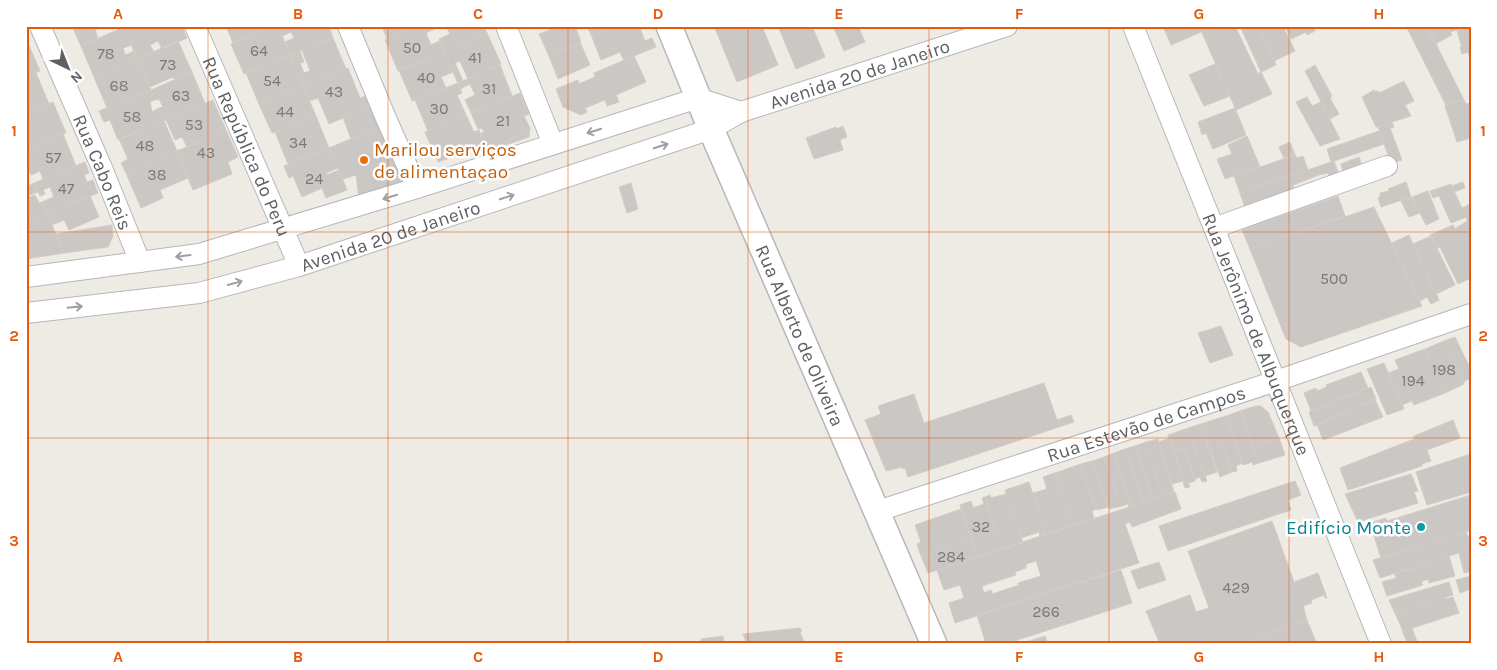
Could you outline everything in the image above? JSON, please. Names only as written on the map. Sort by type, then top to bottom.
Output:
[{"type":"street","name":"Rua Cabo Reis","points":[[40,26],[102,168],[140,262]]},
{"type":"street","name":"Rua República do Peru","points":[[195,26],[299,266]]},
{"type":"street","points":[[348,26],[417,188]]},
{"type":"street","points":[[506,26],[553,144]]},
{"type":"street","name":"Rua Alberto de Oliveira","points":[[669,26],[711,129],[934,644]]},
{"type":"street","name":"Avenida 20 de Janeiro","points":[[26,313],[199,293],[299,266],[711,129],[741,112],[1007,26]]},
{"type":"street","name":"Rua Jerônimo de Albuquerque","points":[[1133,26],[1381,644]]},
{"type":"street","name":"Avenida 20 de Janeiro","points":[[26,277],[199,254],[417,188],[698,98]]},
{"type":"street","points":[[698,98],[741,112]]},
{"type":"street","points":[[1214,228],[1387,166]]},
{"type":"street","name":"Rua Estevão de Campos","points":[[878,511],[1471,314]]},
{"type":"building","points":[[72,26],[103,26],[95,30],[98,38],[81,46]]},
{"type":"building","points":[[139,26],[140,30],[150,26],[182,26],[187,38],[162,49],[158,41],[150,45],[154,52],[137,59],[124,27]]},
{"type":"building","points":[[226,26],[273,26],[233,43]]},
{"type":"building","points":[[273,26],[278,26],[290,55],[244,74],[231,44]]},
{"type":"building","points":[[278,26],[329,26],[333,38],[290,55],[285,42],[294,38],[291,32],[282,36]]},
{"type":"building","points":[[382,26],[419,26],[387,39]]},
{"type":"building","points":[[419,26],[433,26],[434,29],[426,33],[431,45],[439,41],[444,52],[398,71],[385,40]]},
{"type":"building","points":[[446,26],[483,26],[487,33],[444,52],[439,39],[450,34]]},
{"type":"building","points":[[559,26],[575,26],[581,42],[549,56],[539,34]]},
{"type":"building","points":[[587,26],[618,26],[592,37]]},
{"type":"building","points":[[618,26],[639,26],[645,41],[652,38],[656,47],[624,60],[620,52],[601,60],[592,37]]},
{"type":"building","points":[[714,26],[762,26],[778,65],[737,82]]},
{"type":"building","points":[[778,26],[812,26],[825,57],[796,69]]},
{"type":"building","points":[[833,26],[858,26],[865,42],[844,51]]},
{"type":"building","points":[[1163,26],[1199,26],[1201,32],[1171,45]]},
{"type":"building","points":[[1199,26],[1235,26],[1258,74],[1261,72],[1272,94],[1236,110]]},
{"type":"building","points":[[1240,26],[1258,26],[1276,65],[1261,72]]},
{"type":"building","points":[[1258,26],[1283,26],[1295,51],[1274,61]]},
{"type":"building","points":[[1285,26],[1313,26],[1315,31],[1307,35],[1306,32],[1291,39]]},
{"type":"building","points":[[1406,26],[1427,26],[1464,100],[1446,105]]},
{"type":"building","points":[[1427,26],[1447,26],[1452,35],[1435,44]]},
{"type":"building","points":[[1447,26],[1466,26],[1466,27],[1450,32]]},
{"type":"building","points":[[1471,26],[1471,44],[1462,47],[1457,31]]},
{"type":"building","points":[[124,27],[132,45],[123,48],[125,55],[135,51],[137,59],[94,77],[81,46]]},
{"type":"building","points":[[487,33],[501,64],[468,79],[460,61],[455,63],[463,81],[458,83],[444,52]]},
{"type":"building","points":[[333,38],[346,69],[303,86],[290,55],[300,51],[304,62],[300,63],[304,73],[310,71],[302,50]]},
{"type":"building","points":[[26,41],[40,71],[26,77]]},
{"type":"building","points":[[178,41],[192,72],[174,79],[173,77],[150,87],[137,59]]},
{"type":"building","points":[[580,42],[590,65],[558,79],[549,56]]},
{"type":"building","points":[[1471,44],[1471,61],[1468,52],[1462,54],[1460,47]]},
{"type":"building","points":[[444,52],[453,72],[441,77],[446,88],[412,101],[399,70]]},
{"type":"building","points":[[290,55],[303,86],[259,104],[246,73]]},
{"type":"building","points":[[634,56],[646,82],[616,95],[619,102],[607,106],[605,100],[585,108],[587,112],[581,115],[563,107],[556,89],[578,80],[579,84],[595,77],[594,73]]},
{"type":"building","points":[[137,59],[151,90],[107,108],[94,77]]},
{"type":"building","points":[[1215,64],[1230,96],[1204,106],[1189,75]]},
{"type":"building","points":[[500,65],[512,96],[471,113],[465,100],[475,95],[470,84],[460,89],[458,83]]},
{"type":"building","points":[[1315,65],[1332,96],[1330,98],[1339,114],[1330,119],[1305,71]]},
{"type":"building","points":[[348,68],[360,98],[366,96],[371,106],[329,124],[318,98],[310,101],[303,86]]},
{"type":"building","points":[[192,72],[205,103],[164,121],[159,108],[163,107],[159,99],[155,100],[151,90]]},
{"type":"building","points":[[36,73],[49,104],[26,114],[26,77]]},
{"type":"building","points":[[1404,81],[1414,101],[1405,105],[1411,116],[1376,127],[1362,97],[1374,90],[1379,93]]},
{"type":"building","points":[[458,83],[462,93],[457,95],[466,115],[428,131],[415,100]]},
{"type":"building","points":[[303,86],[316,116],[272,133],[259,104]]},
{"type":"building","points":[[151,90],[155,100],[150,102],[152,112],[159,108],[164,121],[118,140],[110,120],[104,122],[99,111]]},
{"type":"building","points":[[520,93],[529,114],[519,118],[526,133],[487,149],[480,134],[484,132],[482,128],[478,129],[471,113]]},
{"type":"building","points":[[1307,97],[1312,106],[1321,102],[1340,139],[1320,146],[1296,102]]},
{"type":"building","points":[[213,100],[226,130],[187,147],[182,137],[175,140],[166,120]]},
{"type":"building","points":[[1464,100],[1466,104],[1471,103],[1471,138],[1457,142],[1445,106]]},
{"type":"building","points":[[53,102],[66,133],[26,150],[26,114]]},
{"type":"building","points":[[371,106],[379,127],[351,139],[343,117]]},
{"type":"building","points":[[1235,108],[1246,135],[1213,149],[1206,133],[1202,135],[1198,122]]},
{"type":"building","points":[[466,115],[474,132],[479,130],[485,146],[438,162],[425,132]]},
{"type":"building","points":[[316,116],[329,148],[288,164],[275,132]]},
{"type":"building","points":[[524,116],[530,128],[529,137],[488,151],[487,149],[526,133],[519,118]]},
{"type":"building","points":[[164,121],[177,151],[126,173],[121,163],[128,159],[119,139]]},
{"type":"building","points":[[1392,122],[1394,127],[1390,128],[1402,160],[1391,163],[1378,127]]},
{"type":"building","points":[[843,126],[847,137],[840,140],[843,150],[814,159],[806,138]]},
{"type":"building","points":[[379,127],[408,187],[360,206],[356,175],[343,179],[329,148]]},
{"type":"building","points":[[226,130],[238,157],[228,162],[232,174],[193,190],[177,151]]},
{"type":"building","points":[[1379,131],[1384,144],[1331,162],[1327,149]]},
{"type":"building","points":[[63,134],[76,166],[43,179],[40,171],[31,175],[26,165],[26,150]]},
{"type":"building","points":[[1247,136],[1260,167],[1225,179],[1217,159],[1232,154],[1228,145]]},
{"type":"building","points":[[1290,142],[1295,155],[1284,158],[1279,147]]},
{"type":"building","points":[[329,148],[338,168],[326,173],[327,175],[339,170],[347,190],[326,198],[322,188],[302,197],[293,176],[289,178],[284,166]]},
{"type":"building","points":[[177,151],[188,178],[160,190],[163,198],[141,208],[126,173]]},
{"type":"building","points":[[1295,155],[1297,158],[1303,156],[1308,170],[1240,193],[1234,176]]},
{"type":"building","points":[[1359,157],[1363,169],[1344,175],[1341,164]]},
{"type":"building","points":[[1334,161],[1341,180],[1332,183],[1328,173],[1319,175],[1293,185],[1297,195],[1246,211],[1240,193]]},
{"type":"building","points":[[85,162],[89,173],[84,175],[87,182],[93,180],[98,193],[47,214],[42,202],[54,197],[50,187],[43,190],[45,194],[40,196],[34,183]]},
{"type":"building","points":[[1406,182],[1411,197],[1381,207],[1378,198],[1380,193],[1389,191],[1388,189]]},
{"type":"building","points":[[1463,182],[1465,188],[1454,192],[1452,186]]},
{"type":"building","points":[[34,183],[38,192],[26,196],[26,187]]},
{"type":"building","points":[[631,183],[638,209],[627,213],[619,187]]},
{"type":"building","points":[[1451,184],[1466,217],[1451,223],[1439,196],[1433,198],[1430,191]]},
{"type":"building","points":[[1428,191],[1439,219],[1426,225],[1412,197]]},
{"type":"building","points":[[35,195],[39,203],[42,202],[47,214],[26,223],[26,198]]},
{"type":"building","points":[[90,196],[99,217],[69,230],[64,220],[52,225],[47,214]]},
{"type":"building","points":[[1338,196],[1345,216],[1250,249],[1242,230]]},
{"type":"building","points":[[1411,197],[1420,213],[1409,217],[1401,201]]},
{"type":"building","points":[[1471,204],[1471,229],[1462,208]]},
{"type":"building","points":[[1374,207],[1422,306],[1301,347],[1286,339],[1250,249]]},
{"type":"building","points":[[47,214],[64,253],[26,259],[26,223]]},
{"type":"building","points":[[1467,221],[1471,229],[1471,278],[1458,284],[1440,247],[1437,248],[1430,235],[1453,225],[1455,229]]},
{"type":"building","points":[[112,225],[113,236],[108,247],[64,253],[56,234]]},
{"type":"building","points":[[1409,235],[1439,300],[1431,304],[1427,297],[1420,301],[1392,243]]},
{"type":"building","points":[[1431,236],[1455,285],[1436,294],[1413,244]]},
{"type":"building","points":[[1221,326],[1233,355],[1210,363],[1198,333]]},
{"type":"building","points":[[1455,337],[1471,370],[1471,378],[1463,382],[1444,341]]},
{"type":"building","points":[[1444,341],[1464,384],[1445,393],[1425,349]]},
{"type":"building","points":[[1425,349],[1445,393],[1414,405],[1412,401],[1402,405],[1388,373],[1399,369],[1395,360]]},
{"type":"building","points":[[1384,363],[1404,409],[1387,415],[1367,369]]},
{"type":"building","points":[[1361,372],[1368,388],[1311,411],[1304,393],[1316,388],[1317,391],[1327,387],[1326,385]]},
{"type":"building","points":[[1044,383],[1057,420],[1071,415],[1074,422],[908,477],[905,468],[902,469],[902,467],[886,471],[865,420],[881,414],[878,406],[914,394],[924,423]]},
{"type":"building","points":[[1371,387],[1376,399],[1314,426],[1309,412]]},
{"type":"building","points":[[1375,400],[1383,417],[1323,440],[1317,424]]},
{"type":"building","points":[[1261,406],[1268,412],[1279,438],[1253,446],[1240,411]]},
{"type":"building","points":[[1240,411],[1259,463],[1253,465],[1252,462],[1243,465],[1226,416]]},
{"type":"building","points":[[1226,416],[1243,463],[1236,466],[1237,471],[1232,472],[1213,420]]},
{"type":"building","points":[[1213,420],[1232,472],[1220,477],[1201,424]]},
{"type":"building","points":[[1453,420],[1460,438],[1427,450],[1431,461],[1422,464],[1422,466],[1348,490],[1340,468],[1414,439],[1414,436]]},
{"type":"building","points":[[1201,424],[1217,472],[1205,476],[1188,428]]},
{"type":"building","points":[[1188,428],[1207,481],[1202,482],[1200,477],[1195,479],[1180,431]]},
{"type":"building","points":[[1180,431],[1185,448],[1173,450],[1168,435]]},
{"type":"building","points":[[1170,438],[1183,481],[1172,484],[1159,442]]},
{"type":"building","points":[[1279,438],[1285,455],[1259,463],[1253,446]]},
{"type":"building","points":[[1158,439],[1174,492],[1163,496],[1146,442]]},
{"type":"building","points":[[1146,442],[1163,496],[1153,499],[1135,446]]},
{"type":"building","points":[[1135,446],[1151,491],[1141,494],[1125,449]]},
{"type":"building","points":[[1177,448],[1178,450],[1185,448],[1195,481],[1188,483],[1190,487],[1185,488],[1173,450]]},
{"type":"building","points":[[1125,449],[1144,502],[1132,506],[1114,453]]},
{"type":"building","points":[[1114,453],[1121,474],[1111,477],[1104,457]]},
{"type":"building","points":[[1471,454],[1471,492],[1427,505],[1416,472]]},
{"type":"building","points":[[1104,457],[1122,506],[1109,509],[1092,461]]},
{"type":"building","points":[[1092,461],[1108,507],[1097,510],[1081,464]]},
{"type":"building","points":[[1081,464],[1096,509],[1092,511],[1094,519],[1073,526],[1055,473]]},
{"type":"building","points":[[1055,473],[1073,526],[1046,535],[1033,493],[1047,489],[1043,477]]},
{"type":"building","points":[[1121,474],[1132,506],[1129,507],[1128,504],[1122,506],[1111,477]]},
{"type":"building","points":[[1411,474],[1418,491],[1414,492],[1418,503],[1358,522],[1345,494]]},
{"type":"building","points":[[1295,481],[1301,495],[1288,500],[1291,510],[1168,551],[1159,526]]},
{"type":"building","points":[[1029,482],[1046,535],[1040,537],[1039,532],[1021,538],[1005,490]]},
{"type":"building","points":[[1151,491],[1153,499],[1144,502],[1141,494]]},
{"type":"building","points":[[1175,492],[1181,509],[1132,527],[1130,522],[1125,524],[1139,563],[955,623],[949,603],[964,598],[960,585],[944,590],[937,570]],"holes":[[[1036,561],[1041,576],[992,594],[991,590],[984,593],[982,586],[1016,575],[1015,572],[1026,568],[1026,564]]]},
{"type":"building","points":[[1006,494],[1023,543],[1003,549],[985,497],[990,495],[991,498]]},
{"type":"building","name":"Edifício Monte","points":[[1471,495],[1471,530],[1381,558],[1370,523],[1386,518],[1387,521]]},
{"type":"building","points":[[985,497],[1003,549],[978,557],[960,505],[971,501],[973,508],[984,504],[982,498]]},
{"type":"building","points":[[961,509],[972,539],[921,556],[917,544],[921,542],[915,525]]},
{"type":"building","points":[[1272,521],[1294,582],[1318,573],[1327,598],[1324,595],[1311,600],[1312,603],[1303,606],[1307,620],[1241,644],[1160,644],[1146,611],[1190,595],[1196,612],[1209,608],[1188,551]]},
{"type":"building","points":[[1466,532],[1468,537],[1471,536],[1471,549],[1380,578],[1373,560]]},
{"type":"building","points":[[972,539],[978,557],[928,573],[921,556]]},
{"type":"building","points":[[1471,549],[1471,571],[1464,573],[1459,553]]},
{"type":"building","points":[[1449,556],[1455,576],[1429,583],[1428,579],[1421,582],[1423,585],[1387,596],[1382,582],[1396,578],[1395,574]]},
{"type":"building","points":[[1159,562],[1166,580],[1138,589],[1131,571]]},
{"type":"building","points":[[1121,570],[1132,603],[1005,644],[986,644],[977,615]]},
{"type":"building","points":[[1471,576],[1471,589],[1460,593],[1456,580]]},
{"type":"building","points":[[1449,582],[1453,595],[1395,613],[1389,600]]},
{"type":"building","points":[[1445,597],[1446,599],[1453,597],[1459,613],[1403,631],[1395,613]]},
{"type":"building","points":[[1307,620],[1317,644],[1241,644]]},
{"type":"building","points":[[800,628],[805,644],[747,644],[743,634]]},
{"type":"building","points":[[1412,628],[1418,644],[1408,644],[1402,631]]},
{"type":"building","points":[[723,636],[724,644],[701,644],[701,639]]},
{"type":"building","points":[[1045,636],[1048,644],[1020,644]]},
{"type":"place","name":"Marilou serviços de alimentaçao","points":[[364,160]]},
{"type":"place","name":"Edifício Monte","points":[[1421,527]]}]
